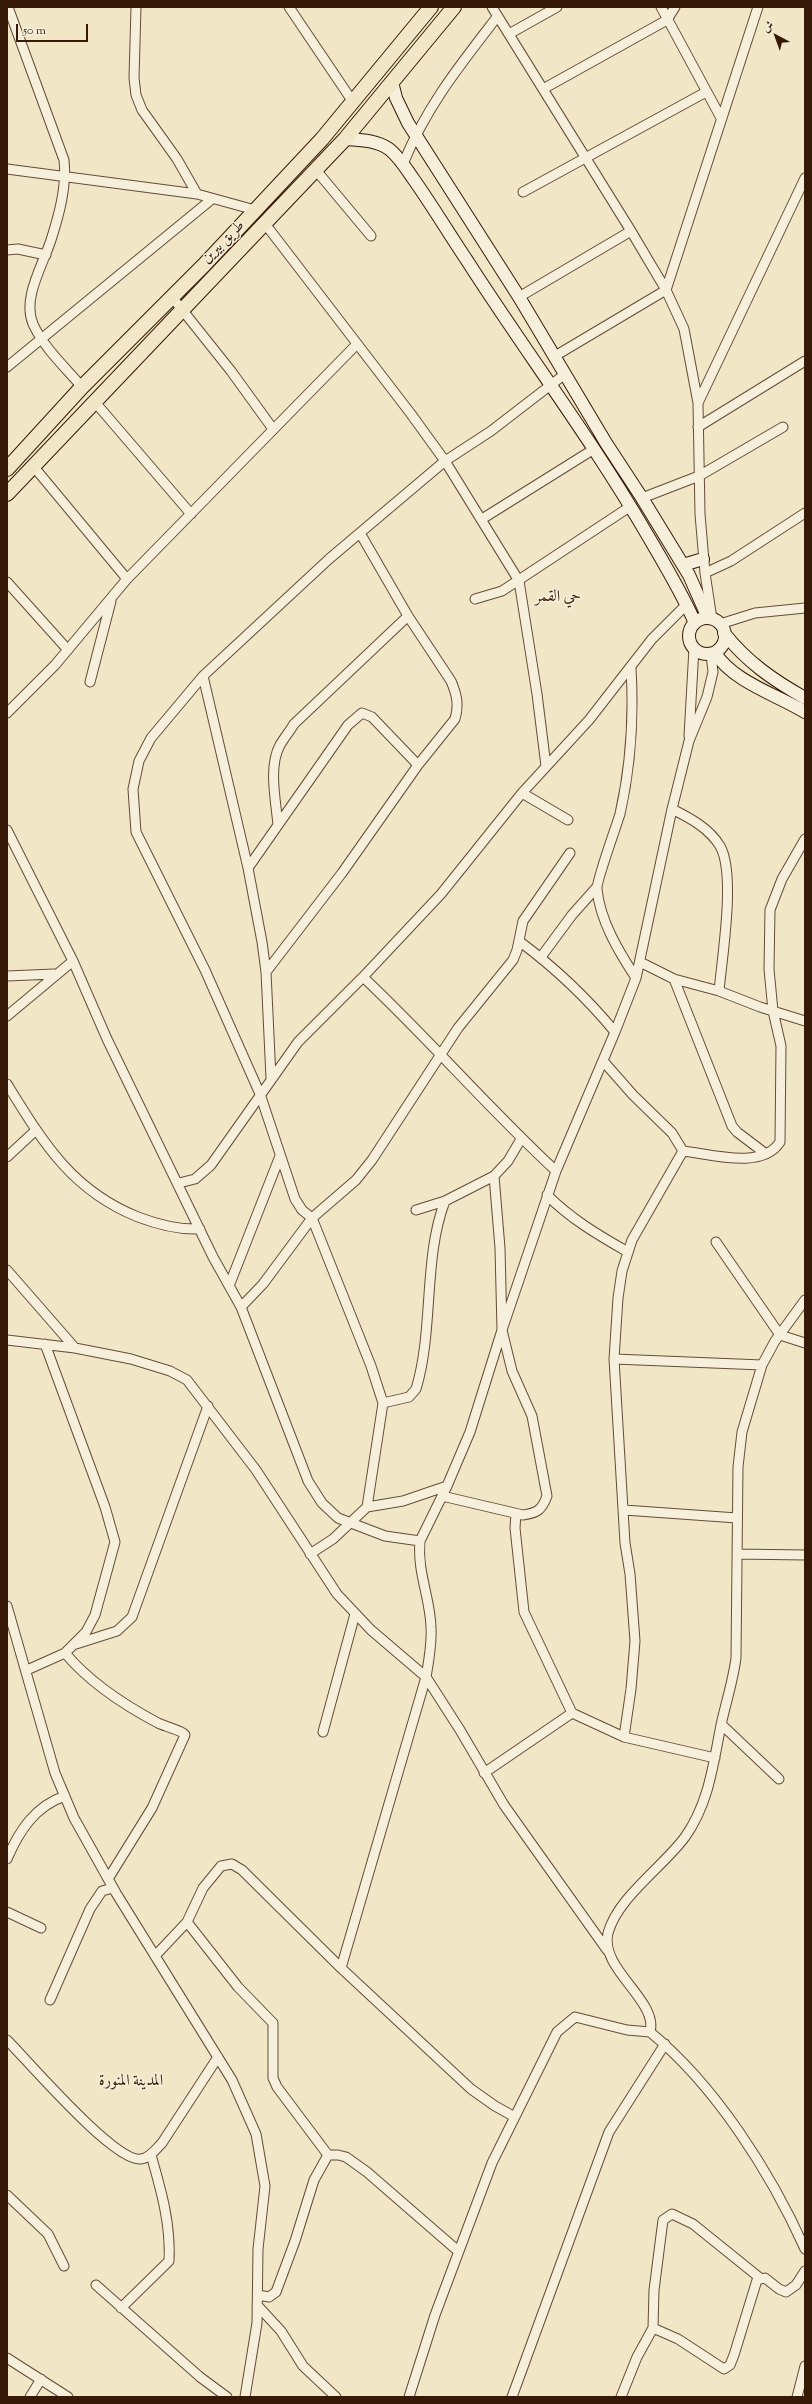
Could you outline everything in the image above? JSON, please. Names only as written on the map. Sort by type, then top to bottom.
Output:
[{"type":"main road","name":"طريق بيرين","points":[[7,469],[82,387],[172,297],[255,210],[353,102],[431,7]]},
{"type":"main road","name":"طريق بيرين","points":[[7,494],[34,467],[94,401],[266,225],[315,169],[345,140],[454,7]]},
{"type":"street","points":[[8,7],[64,160],[65,176],[55,226],[34,287],[30,309],[33,323],[42,340],[82,387]]},
{"type":"street","points":[[136,7],[134,78],[137,99],[142,110],[177,159],[197,194]]},
{"type":"street","points":[[289,7],[353,102]]},
{"type":"street","points":[[492,7],[631,231],[666,290],[684,329],[698,403],[699,476],[705,573],[716,624],[723,643],[713,653],[701,653],[694,648]]},
{"type":"street","points":[[509,34],[557,7]]},
{"type":"street","points":[[661,7],[721,118]]},
{"type":"street","points":[[544,89],[667,20],[675,7]]},
{"type":"street","points":[[555,356],[666,290],[758,7]]},
{"type":"street","points":[[403,164],[415,133],[447,81],[497,17]]},
{"type":"street","points":[[392,82],[400,108],[519,297],[606,443],[686,570],[716,624],[736,648],[757,668],[805,698]]},
{"type":"street","points":[[523,192],[706,92]]},
{"type":"street","points":[[345,140],[362,140],[381,145],[390,149],[403,164],[594,449],[631,506],[674,580],[695,623],[689,635],[694,648],[689,741]]},
{"type":"street","points":[[7,169],[197,194],[255,210]]},
{"type":"street","points":[[315,169],[371,236]]},
{"type":"street","points":[[698,403],[805,178]]},
{"type":"street","points":[[7,367],[42,340],[212,199]]},
{"type":"street","points":[[266,225],[446,461],[519,581],[537,694],[546,766]]},
{"type":"street","points":[[519,297],[631,231]]},
{"type":"street","points":[[7,250],[18,249],[46,255]]},
{"type":"street","points":[[172,297],[184,310],[273,429]]},
{"type":"street","points":[[8,711],[68,650],[127,578],[357,344]]},
{"type":"street","points":[[698,427],[805,361]]},
{"type":"street","points":[[310,1554],[333,1540],[367,1507],[383,1402],[371,1366],[312,1218],[302,1210],[295,1198],[260,1094],[205,970],[142,847],[134,824],[133,789],[139,761],[151,738],[203,676],[329,558],[446,461],[491,431],[565,374]]},
{"type":"street","points":[[94,401],[191,514]]},
{"type":"street","points":[[642,498],[699,476],[783,427]]},
{"type":"street","points":[[482,519],[594,449]]},
{"type":"street","points":[[34,467],[127,578]]},
{"type":"street","points":[[475,599],[502,591],[519,581],[631,506]]},
{"type":"street","points":[[705,573],[731,561],[805,513]]},
{"type":"street","points":[[266,972],[342,873],[418,765],[455,720],[458,704],[451,681],[408,616],[360,533]]},
{"type":"street","points":[[674,580],[686,570],[704,559]]},
{"type":"street","points":[[7,582],[68,650]]},
{"type":"street","points":[[90,682],[112,598]]},
{"type":"street","points":[[179,1183],[196,1179],[211,1165],[271,1078],[298,1042],[364,977],[441,894],[522,793],[589,720],[663,626],[687,604]]},
{"type":"street","points":[[695,623],[716,624],[755,613],[805,608]]},
{"type":"street","points":[[278,825],[275,785],[276,757],[280,746],[294,724],[408,616]]},
{"type":"street","points":[[713,653],[724,666],[740,677],[805,712]]},
{"type":"street","points":[[341,1968],[426,1676],[431,1627],[418,1559],[420,1542],[447,1486],[472,1425],[546,1194],[604,1062],[636,978],[672,809],[689,741],[710,684],[713,653]]},
{"type":"street","points":[[541,957],[572,915],[596,888],[614,838],[628,770],[633,728],[631,668]]},
{"type":"street","points":[[203,676],[248,868],[266,972],[271,1078]]},
{"type":"street","points":[[248,868],[348,725],[362,713],[372,717],[418,765]]},
{"type":"street","points":[[522,793],[568,820]]},
{"type":"street","points":[[672,809],[708,832],[720,846],[725,857],[727,888],[719,991]]},
{"type":"street","points":[[7,830],[73,961],[107,1039],[179,1183],[200,1230],[241,1307],[308,1482],[326,1508],[334,1515],[351,1524],[397,1539],[420,1542]]},
{"type":"street","points":[[683,1151],[748,1159],[775,1150],[780,1142],[781,1046],[773,1012],[769,969],[770,910],[782,879],[805,839]]},
{"type":"street","points":[[241,1307],[258,1290],[312,1218],[346,1189],[365,1169],[458,1028],[513,960],[523,921],[570,853]]},
{"type":"street","points":[[596,888],[615,943],[636,978]]},
{"type":"street","points":[[519,941],[541,957],[601,1015],[615,1032]]},
{"type":"street","points":[[7,1016],[54,974],[73,961]]},
{"type":"street","points":[[640,962],[674,978],[719,991],[773,1012],[805,1021]]},
{"type":"street","points":[[7,976],[54,974]]},
{"type":"street","points":[[364,977],[441,1054],[521,1139],[556,1171]]},
{"type":"street","points":[[674,978],[732,1126],[737,1132],[766,1154]]},
{"type":"street","points":[[604,1062],[633,1095],[672,1133],[683,1151]]},
{"type":"street","points":[[7,1084],[36,1130],[66,1170],[99,1197],[126,1212],[164,1226],[176,1229],[200,1230]]},
{"type":"street","points":[[7,1157],[36,1130]]},
{"type":"street","points":[[416,1210],[445,1201],[494,1176],[508,1161],[521,1139]]},
{"type":"street","points":[[624,1737],[631,1689],[635,1641],[624,1510],[614,1360],[618,1298],[628,1252],[644,1215],[683,1151]]},
{"type":"street","points":[[229,1286],[280,1156]]},
{"type":"street","points":[[442,1496],[516,1514],[536,1513],[544,1505],[547,1496],[532,1416],[512,1371],[502,1330],[500,1248],[494,1176]]},
{"type":"street","points":[[546,1194],[565,1214],[599,1236],[628,1252]]},
{"type":"street","points":[[383,1402],[409,1397],[416,1389],[426,1326],[437,1227],[445,1201]]},
{"type":"street","points":[[716,1242],[780,1335],[805,1343]]},
{"type":"street","points":[[7,1270],[75,1348]]},
{"type":"street","points":[[607,1950],[608,1933],[626,1902],[675,1850],[696,1819],[708,1792],[721,1724],[733,1681],[736,1658],[737,1518],[742,1432],[762,1365],[780,1335],[805,1300]]},
{"type":"street","points":[[7,1340],[75,1348],[131,1359],[170,1370],[187,1380],[256,1470],[337,1594],[371,1630],[426,1676],[504,1805],[607,1950],[646,2009],[651,2020],[650,2032]]},
{"type":"street","points":[[27,1670],[65,1653],[86,1632],[95,1615],[115,1542],[105,1507],[45,1344]]},
{"type":"street","points":[[614,1360],[762,1365]]},
{"type":"street","points":[[74,1644],[117,1631],[132,1617],[208,1406]]},
{"type":"street","points":[[367,1507],[403,1501],[447,1486]]},
{"type":"street","points":[[624,1510],[737,1518]]},
{"type":"street","points":[[516,1514],[515,1528],[524,1612],[572,1713],[624,1737],[715,1758]]},
{"type":"street","points":[[737,1554],[805,1554]]},
{"type":"street","points":[[7,1606],[27,1670],[55,1772],[74,1818],[113,1888],[218,2056],[246,2108],[256,2134],[265,2186],[258,2249],[258,2323],[245,2397]]},
{"type":"street","points":[[323,1732],[355,1614]]},
{"type":"street","points":[[65,1653],[86,1676],[110,1694],[158,1723],[185,1735],[152,1808],[108,1879]]},
{"type":"street","points":[[484,1773],[572,1713]]},
{"type":"street","points":[[721,1724],[779,1779]]},
{"type":"street","points":[[7,1859],[23,1828],[36,1812],[48,1803],[64,1796]]},
{"type":"street","points":[[155,1956],[187,1922],[203,1888],[212,1875],[221,1866],[232,1864],[242,1870],[341,1968],[472,2089],[495,2106],[513,2116]]},
{"type":"street","points":[[50,2000],[90,1909],[102,1891],[113,1888]]},
{"type":"street","points":[[7,1912],[41,1928]]},
{"type":"street","points":[[187,1922],[238,1987],[273,2023],[273,2078],[277,2087],[328,2156]]},
{"type":"street","points":[[409,2397],[435,2315],[492,2163],[513,2116],[556,2032],[569,2020],[575,2017],[583,2017],[627,2030],[650,2032],[665,2044],[685,2064],[746,2142],[768,2177],[805,2249]]},
{"type":"street","points":[[7,2040],[92,2130],[129,2157],[140,2159],[151,2155],[167,2136],[218,2056]]},
{"type":"street","points":[[512,2397],[609,2132],[665,2044]]},
{"type":"street","points":[[121,2308],[169,2261],[170,2240],[163,2197],[151,2155]]},
{"type":"street","points":[[328,2156],[338,2155],[346,2157],[367,2172],[458,2251]]},
{"type":"street","points":[[258,2300],[269,2297],[276,2292],[297,2234],[314,2180],[328,2156]]},
{"type":"street","points":[[7,2195],[48,2234],[64,2266]]},
{"type":"street","points":[[623,2396],[637,2357],[653,2328],[654,2290],[663,2220],[672,2214],[693,2224],[760,2278],[765,2278],[779,2289],[786,2292],[791,2290],[796,2285],[805,2271]]},
{"type":"street","points":[[653,2328],[678,2339],[724,2369],[730,2365],[734,2355],[754,2287],[760,2278]]},
{"type":"street","points":[[96,2285],[200,2377],[227,2397]]},
{"type":"street","points":[[258,2300],[281,2331],[303,2366],[336,2397]]},
{"type":"street","points":[[7,2358],[41,2378],[68,2397]]},
{"type":"street","points":[[797,2397],[805,2366]]},
{"type":"street","points":[[30,2397],[41,2378]]},
{"type":"district","name":"حي القمر","points":[[558,598]]},
{"type":"district","name":"المدينة المنورة","points":[[131,2082]]}]
